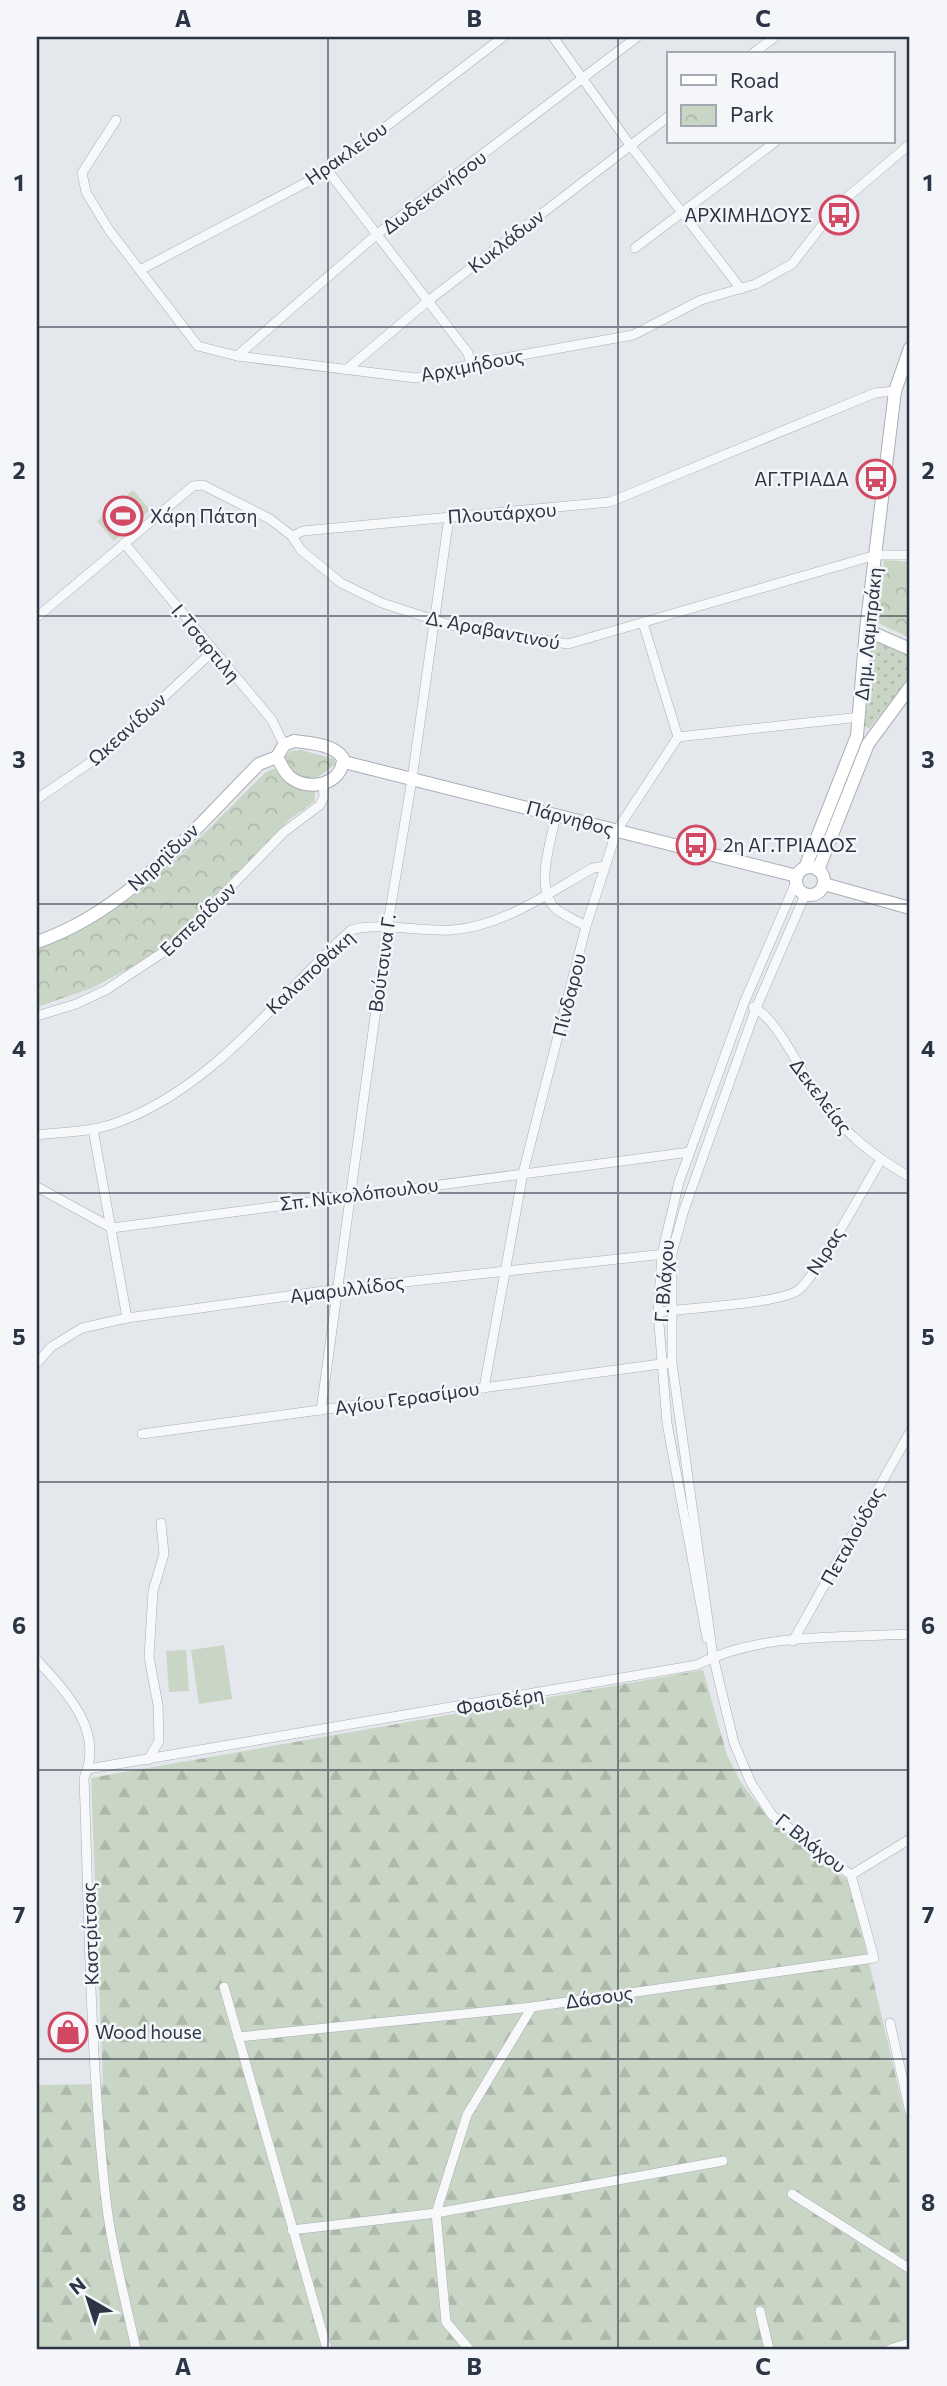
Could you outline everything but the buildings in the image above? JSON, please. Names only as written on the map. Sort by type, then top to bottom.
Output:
[{"type":"street","name":"Ηρακλείου","points":[[140,270],[328,171],[503,37]]},
{"type":"street","points":[[553,37],[630,145],[684,211],[741,289]]},
{"type":"street","name":"Δωδεκανήσου","points":[[237,356],[376,235],[637,37]]},
{"type":"street","points":[[755,52],[775,37]]},
{"type":"street","name":"Κυκλάδων","points":[[346,370],[428,301],[667,118]]},
{"type":"street","name":"Αρχιμήδους","points":[[116,120],[82,173],[83,182],[108,230],[198,346],[237,356],[416,378],[471,364],[633,335],[701,300],[741,289],[792,264],[837,206],[910,144]]},
{"type":"street","points":[[635,248],[772,144]]},
{"type":"street","points":[[328,171],[468,353],[471,364]]},
{"type":"street","name":"Δημ. Λαμπράκη","points":[[804,874],[853,750],[860,717],[866,630],[895,391],[910,348]]},
{"type":"street","name":"Πλουτάρχου","points":[[292,536],[303,531],[610,502],[875,393],[895,391]]},
{"type":"street","points":[[37,617],[193,486],[203,485],[270,519],[292,536]]},
{"type":"street","name":"Βούτσινα Γ.","points":[[321,1410],[387,929],[412,779],[449,517]]},
{"type":"street","name":"Δ. Αραβαντινού","points":[[292,536],[301,550],[341,583],[382,603],[434,620],[497,634],[574,644],[876,555],[910,555]]},
{"type":"street","name":"Ι. Τσαρτιλη","points":[[124,543],[212,652],[272,720],[284,745]]},
{"type":"street","points":[[643,623],[678,737],[860,717]]},
{"type":"street","points":[[866,630],[910,649]]},
{"type":"street","name":"Ωκεανίδων","points":[[37,799],[104,753],[212,652]]},
{"type":"street","points":[[824,884],[817,894],[805,895],[798,889],[868,744],[909,692]]},
{"type":"street","name":"Πίνδαρου","points":[[484,1388],[523,1173],[586,926],[617,830],[678,737]]},
{"type":"street","points":[[294,741],[319,745],[338,752],[344,762],[337,775],[323,783],[313,786],[299,783],[287,775],[277,757],[284,745],[294,741]]},
{"type":"street","name":"Νηρηϊδων","points":[[37,942],[80,923],[141,880],[259,764],[277,757]]},
{"type":"street","name":"Πάρνηθος","points":[[344,762],[804,874]]},
{"type":"street","name":"Εσπερίδων","points":[[37,1016],[75,1004],[106,989],[174,945],[284,832],[320,805],[324,797],[323,783]]},
{"type":"street","points":[[556,814],[546,874],[547,895],[557,909],[586,926]]},
{"type":"street","name":"Καλαποθάκη","points":[[37,1135],[93,1129],[136,1114],[210,1069],[351,930],[469,928],[508,915],[593,868],[605,866]]},
{"type":"street","points":[[804,874],[824,884],[910,908]]},
{"type":"street","name":"Γ. Βλάχου","points":[[667,1363],[658,1312],[679,1182],[744,1003],[804,874]]},
{"type":"street","name":"Γ. Βλάχου","points":[[805,895],[756,1008],[667,1254],[671,1310],[667,1363],[667,1423],[703,1625],[734,1743],[761,1801],[772,1815],[851,1875]]},
{"type":"street","name":"Δεκελείας","points":[[744,1003],[766,1014],[827,1110],[847,1132],[881,1160],[910,1177]]},
{"type":"street","points":[[93,1129],[127,1318]]},
{"type":"street","name":"Σπ. Νικολόπουλου","points":[[112,1227],[690,1152]]},
{"type":"street","name":"Νιρας","points":[[658,1312],[778,1297],[798,1291],[813,1272],[881,1160]]},
{"type":"street","points":[[37,1187],[112,1227]]},
{"type":"street","name":"Αμαρυλλίδος","points":[[37,1363],[51,1347],[82,1328],[127,1318],[339,1289],[667,1254]]},
{"type":"street","name":"Αγίου Γερασίμου","points":[[142,1434],[667,1363]]},
{"type":"street","name":"Πεταλούδας","points":[[793,1641],[910,1432]]},
{"type":"street","points":[[148,1760],[159,1741],[158,1705],[149,1657],[153,1591],[164,1554],[161,1523]]},
{"type":"street","name":"Φασιδέρη","points":[[88,1769],[537,1695],[697,1665],[722,1652],[793,1641],[910,1634]]},
{"type":"street","name":"Καστρίτσας","points":[[37,1660],[69,1696],[84,1721],[89,1737],[88,1769],[84,1778],[104,2184],[114,2248],[136,2349]]},
{"type":"street","points":[[851,1875],[910,1839]]},
{"type":"street","name":"Δάσους","points":[[238,2037],[532,2007],[874,1958],[851,1875]]},
{"type":"street","points":[[224,1987],[327,2349]]},
{"type":"street","points":[[469,2349],[446,2322],[436,2213],[467,2115],[532,2007]]},
{"type":"street","points":[[890,2023],[910,2107]]},
{"type":"street","points":[[292,2230],[436,2213],[723,2161]]},
{"type":"street","points":[[792,2194],[910,2269]]},
{"type":"street","points":[[760,2311],[769,2349]]},
{"type":"street","points":[[890,2349],[910,2343]]},
{"type":"green space","name":"Χάρη Πάτση","points":[[133,490],[150,510],[114,541],[97,521]]},
{"type":"green space","points":[[884,560],[910,562],[910,638],[876,622]]},
{"type":"green space","points":[[872,639],[910,655],[910,678],[869,729],[864,726]]},
{"type":"green space","points":[[301,750],[334,759],[336,764],[315,779],[300,776],[289,767],[284,757],[291,751]]},
{"type":"green space","points":[[278,770],[285,782],[292,787],[316,789],[314,802],[290,819],[201,912],[151,957],[92,988],[37,1007],[37,949],[102,918],[132,897],[188,849],[266,772]]},
{"type":"green space","points":[[224,1645],[232,1699],[199,1704],[191,1650]]},
{"type":"green space","points":[[186,1650],[189,1691],[169,1692],[166,1651]]},
{"type":"green space","points":[[703,1670],[727,1755],[740,1781],[772,1823],[850,1882],[904,2111],[910,2111],[910,2349],[37,2349],[37,2085],[103,2084],[91,1778]]},
{"type":"place","name":"ΑΡΧΙΜΗΔΟΥΣ","points":[[839,215]]},
{"type":"place","name":"ΑΓ.ΤΡΙΑΔΑ","points":[[876,479]]},
{"type":"place","name":"Χάρη Πάτση","points":[[123,516]]},
{"type":"place","name":"2η ΑΓ.ΤΡΙΑΔΟΣ","points":[[696,845]]},
{"type":"place","name":"Wood house","points":[[68,2032]]}]
